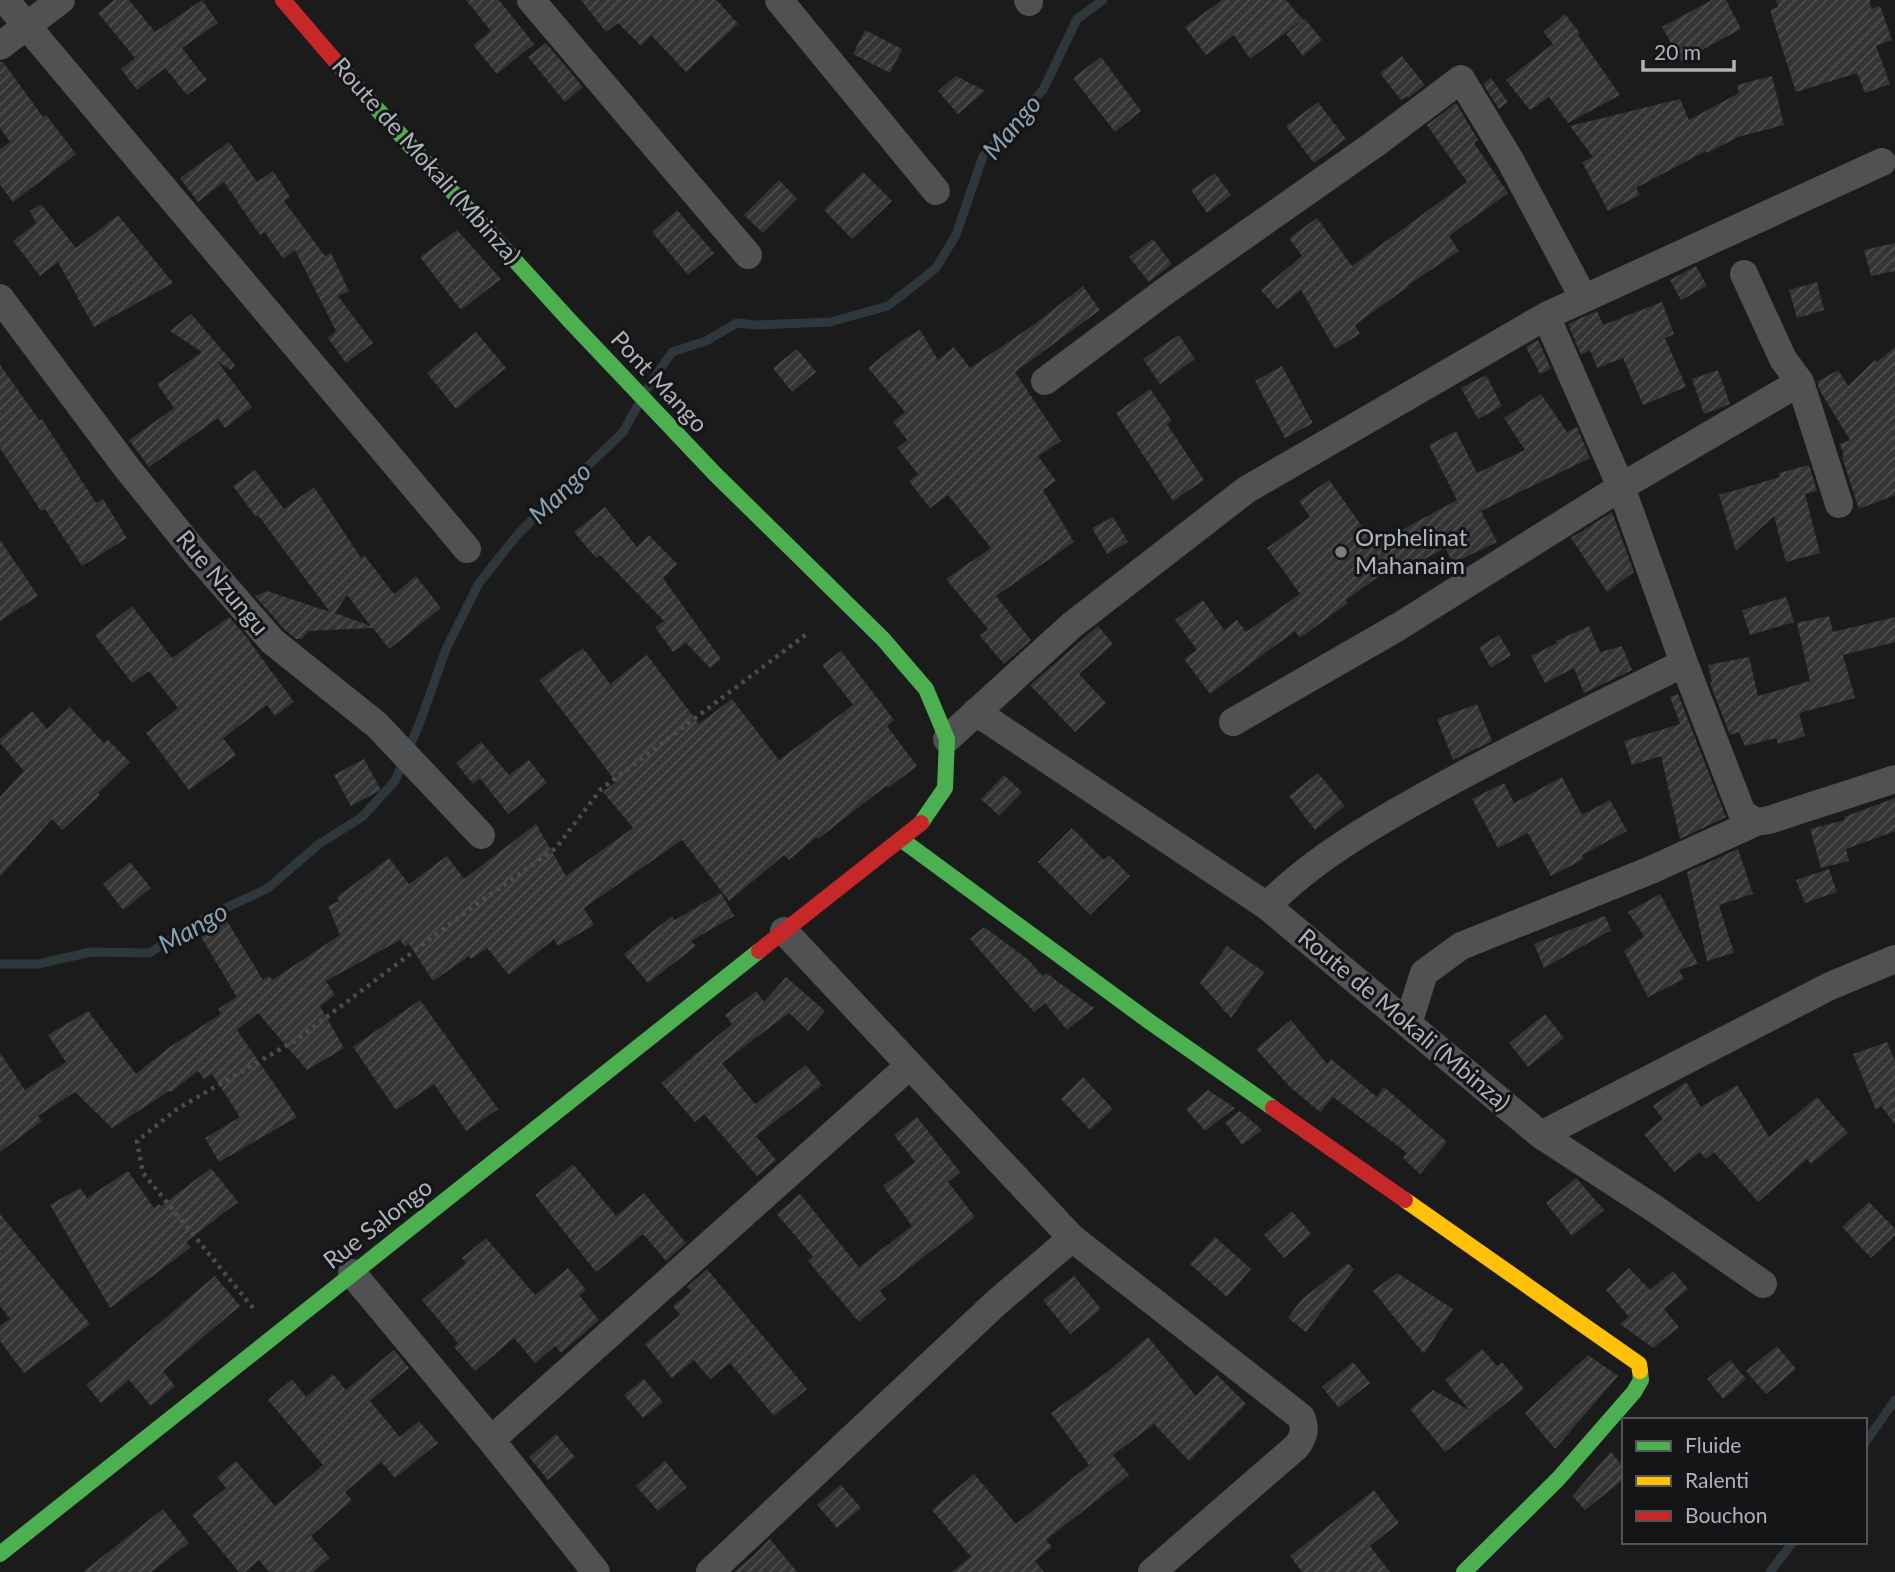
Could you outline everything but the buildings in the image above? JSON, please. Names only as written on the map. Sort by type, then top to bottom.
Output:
[{"type":"street","points":[[5,0],[467,549]]},
{"type":"street","points":[[0,46],[61,0]]},
{"type":"street","name":"Route de Mokali (Mbinza)","points":[[283,0],[377,110],[570,321]]},
{"type":"street","points":[[531,0],[748,255]]},
{"type":"street","points":[[779,0],[936,191]]},
{"type":"street","points":[[1045,381],[1164,292],[1376,143],[1461,79],[1510,160],[1583,297]]},
{"type":"street","points":[[1152,1572],[1296,1447],[1303,1438],[1304,1425],[1301,1417],[1072,1238],[784,931],[918,828],[945,788],[947,739],[1072,625],[1246,490],[1546,316],[1882,162]]},
{"type":"street","points":[[1744,274],[1783,359],[1800,382],[1839,504]]},
{"type":"street","name":"Rue Nzungu","points":[[0,298],[127,468],[193,551],[272,641],[377,724],[481,835]]},
{"type":"street","points":[[1546,316],[1621,487],[1684,663],[1742,813],[1756,822]]},
{"type":"street","name":"Pont Mango","points":[[570,321],[715,474],[883,639],[926,689],[947,739]]},
{"type":"street","points":[[1233,722],[1398,627],[1621,487],[1800,382]]},
{"type":"street","points":[[1267,906],[1283,889],[1372,825],[1474,768],[1684,663]]},
{"type":"street","name":"Route de Mokali (Mbinza)","points":[[976,712],[1267,906],[1541,1135],[1656,1209],[1763,1284]]},
{"type":"street","points":[[1408,1024],[1424,974],[1461,946],[1651,870],[1756,822],[1895,779]]},
{"type":"street","points":[[902,840],[1150,1022],[1639,1364],[1642,1380],[1634,1392],[1559,1478],[1464,1572]]},
{"type":"street","name":"Rue Salongo","points":[[0,1553],[784,931]]},
{"type":"street","points":[[1541,1135],[1819,992],[1895,959]]},
{"type":"street","points":[[491,1440],[909,1066]]},
{"type":"street","points":[[710,1572],[996,1303],[1072,1238]]},
{"type":"street","points":[[352,1273],[491,1440],[596,1572]]},
{"type":"path","points":[[275,1335],[143,1173],[137,1141],[177,1109],[296,1040],[556,848],[601,789],[808,632]]},
{"type":"waterway","name":"Mango","points":[[646,390],[672,352],[706,341],[737,323],[756,325],[830,322],[888,306],[936,268],[956,235],[983,156],[1043,90],[1077,19],[1103,0]]},
{"type":"waterway","name":"Mango","points":[[0,964],[38,964],[91,952],[149,953],[207,917],[268,888],[319,844],[362,817],[395,781],[446,649],[479,583],[518,534],[623,432],[638,405]]},
{"type":"waterway","points":[[1867,1440],[1895,1400]]},
{"type":"waterway","points":[[1770,1572],[1791,1544]]},
{"type":"traffic: fast","points":[[367,98],[570,321],[715,474],[883,639],[926,689],[947,739],[945,788],[921,823]]},
{"type":"traffic: fast","points":[[902,840],[1150,1022],[1273,1108]]},
{"type":"traffic: fast","points":[[0,1554],[759,951]]},
{"type":"traffic: fast","points":[[1464,1572],[1559,1478],[1634,1392],[1641,1380],[1640,1371]]},
{"type":"traffic: slow","points":[[1405,1200],[1639,1364],[1640,1371]]},
{"type":"traffic: jam","points":[[283,0],[367,98]]},
{"type":"traffic: jam","points":[[759,951],[921,823]]},
{"type":"traffic: jam","points":[[1273,1108],[1405,1200]]},
{"type":"place","name":"Orphelinat Mahanaim","points":[[1341,552]]}]
